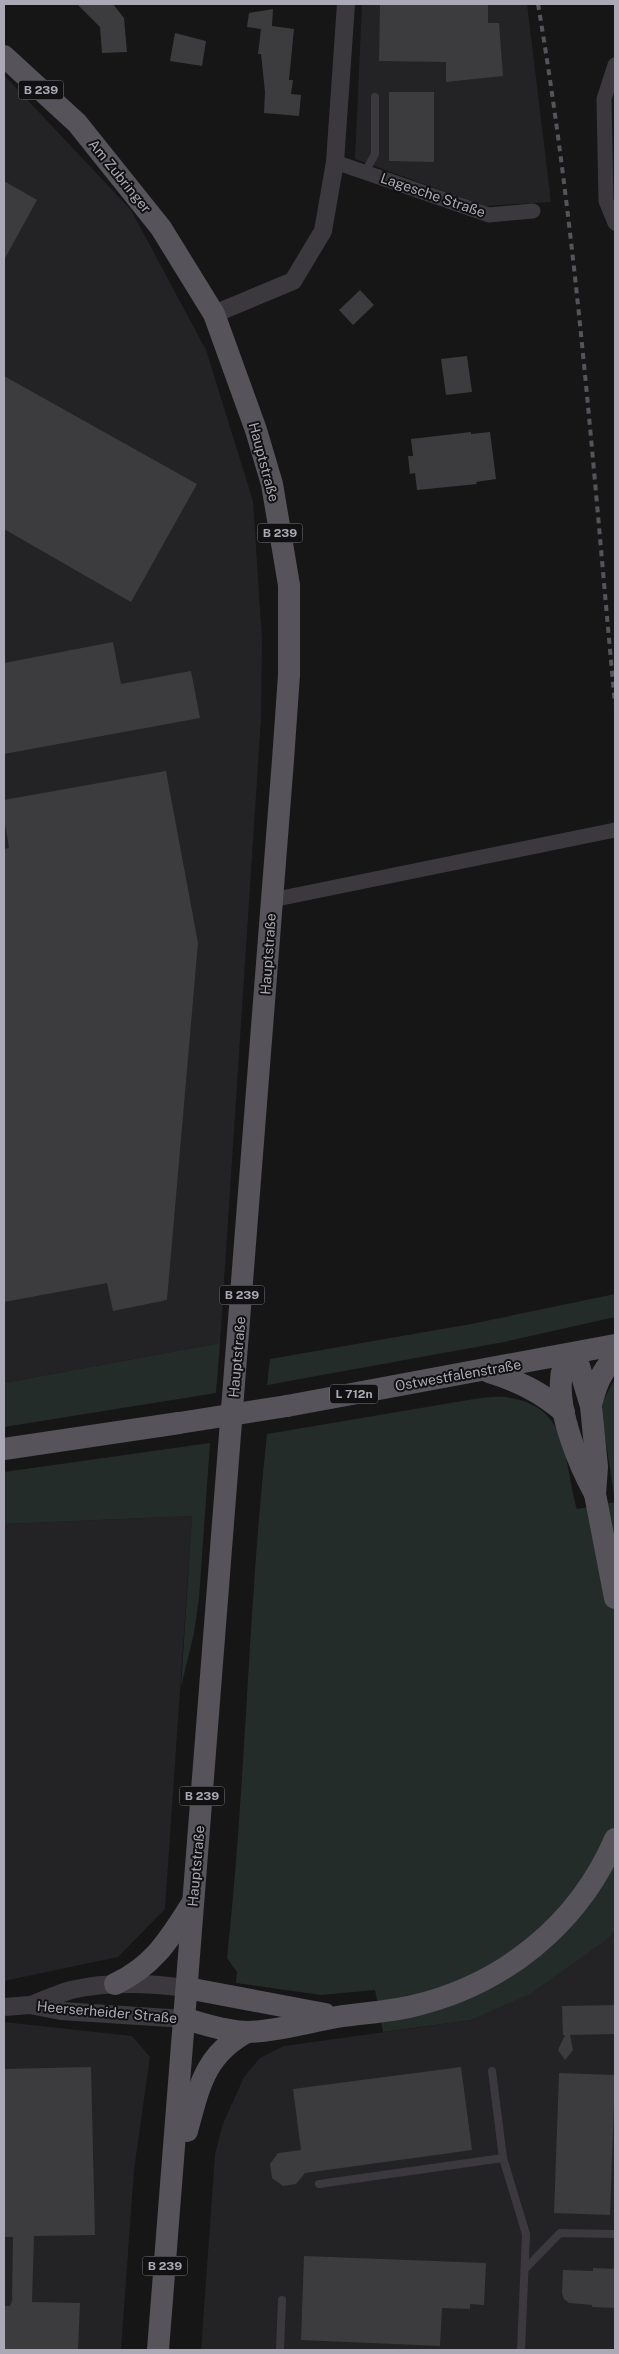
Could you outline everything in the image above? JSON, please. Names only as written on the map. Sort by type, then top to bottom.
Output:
[{"type":"main road","name":"Am Zubringer","points":[[4,56],[77,123],[161,228],[214,314]]},
{"type":"main road","name":"Hauptstraße","points":[[158,2350],[289,675],[289,585],[272,484],[256,430],[214,314]]},
{"type":"main road","name":"Ostwestfalenstraße","points":[[4,1449],[287,1406],[570,1355],[615,1345]]},
{"type":"main road","points":[[595,1494],[579,1466],[564,1412],[560,1381],[563,1368],[570,1355],[579,1366],[591,1406],[597,1468],[595,1494],[615,1598]]},
{"type":"main road","points":[[591,1406],[596,1384],[603,1370],[615,1357]]},
{"type":"main road","points":[[486,1370],[520,1382],[548,1398],[564,1412]]},
{"type":"main road","points":[[185,2019],[217,2028],[247,2032],[271,2030],[338,2016],[377,2013],[413,2006],[459,1992],[500,1972],[530,1951],[559,1925],[584,1894],[604,1863],[615,1839]]},
{"type":"main road","points":[[115,1984],[130,1977],[157,1955],[193,1902]]},
{"type":"main road","points":[[187,1988],[338,2016]]},
{"type":"main road","points":[[172,2183],[202,2079],[218,2053],[233,2039],[247,2032]]},
{"type":"street","points":[[214,314],[293,280],[323,231],[335,162],[346,4]]},
{"type":"street","points":[[615,65],[604,99],[606,202],[615,223]]},
{"type":"street","name":"Lagesche Straße","points":[[335,162],[489,215],[533,211]]},
{"type":"street","points":[[272,900],[615,830]]},
{"type":"street","name":"Heerserheider Straße","points":[[30,2005],[70,1990],[115,1984],[154,1984],[187,1988]]},
{"type":"street","name":"Heerserheider Straße","points":[[4,2007],[30,2005],[61,2011],[185,2019]]},
{"type":"lane","points":[[365,172],[374,154],[375,97]]},
{"type":"lane","points":[[492,2071],[503,2158],[526,2234],[521,2350]]},
{"type":"lane","points":[[319,2184],[503,2158]]},
{"type":"lane","points":[[526,2268],[560,2233],[615,2234]]},
{"type":"lane","points":[[280,2350],[282,2300]]},
{"type":"shaded area","points":[[362,4],[527,4],[551,202],[485,206],[355,159]]},
{"type":"shaded area","points":[[4,75],[131,210],[206,350],[253,501],[262,639],[261,719],[220,1343],[4,1383]]},
{"type":"shaded area","points":[[615,1294],[615,1317],[504,1342],[267,1385],[270,1359],[471,1324]]},
{"type":"shaded area","points":[[220,1343],[216,1393],[4,1427],[4,1383]]},
{"type":"shaded area","points":[[615,1379],[615,1502],[602,1416],[603,1401]]},
{"type":"shaded area","points":[[505,1397],[526,1402],[542,1411],[553,1423],[565,1454],[577,1509],[615,1502],[615,1930],[610,1937],[530,1994],[471,2020],[383,2032],[375,1990],[321,1995],[236,1983],[237,1972],[227,1958],[239,1827],[255,1565],[267,1434],[474,1399]]},
{"type":"shaded area","points":[[210,1443],[199,1598],[194,1633],[181,1687],[192,1516],[4,1524],[4,1472]]},
{"type":"shaded area","points":[[192,1516],[165,1909],[118,1957],[4,1981],[4,1524]]},
{"type":"shaded area","points":[[615,1930],[615,2350],[201,2350],[215,2155],[222,2126],[244,2077],[260,2058],[284,2046],[471,2020],[610,1937]]},
{"type":"shaded area","points":[[4,2022],[132,2036],[150,2057],[134,2170],[121,2350],[4,2350]]},
{"type":"building","points":[[77,4],[113,4],[124,18],[127,52],[102,53],[100,27]]},
{"type":"building","points":[[380,4],[488,4],[488,23],[499,23],[503,76],[446,82],[446,62],[379,61]]},
{"type":"building","points":[[273,9],[272,26],[294,29],[289,80],[293,80],[291,94],[301,95],[299,116],[264,113],[265,92],[261,54],[258,54],[261,29],[247,27],[249,13]]},
{"type":"building","points":[[175,33],[206,41],[202,66],[170,61]]},
{"type":"building","points":[[389,92],[434,92],[434,162],[389,161]]},
{"type":"building","points":[[4,181],[37,200],[4,260]]},
{"type":"building","points":[[360,290],[374,305],[353,325],[339,310]]},
{"type":"building","points":[[467,356],[472,392],[446,395],[441,359]]},
{"type":"building","points":[[4,376],[197,484],[131,602],[4,529]]},
{"type":"building","points":[[471,432],[471,434],[490,432],[496,479],[476,482],[477,484],[417,490],[415,473],[410,474],[408,456],[413,456],[411,439]]},
{"type":"building","points":[[113,642],[121,684],[191,671],[200,718],[4,754],[4,663]]},
{"type":"building","points":[[166,771],[198,943],[167,1300],[113,1311],[107,1283],[4,1302],[4,849],[9,848],[4,818],[4,800]]},
{"type":"building","points":[[615,2005],[615,2034],[570,2035],[573,2050],[565,2060],[558,2050],[565,2035],[563,2035],[562,2006]]},
{"type":"building","points":[[91,2067],[95,2235],[34,2236],[32,2302],[80,2303],[78,2350],[4,2350],[4,2306],[10,2306],[12,2301],[13,2237],[4,2237],[4,2069]]},
{"type":"building","points":[[461,2067],[472,2150],[305,2173],[296,2184],[283,2186],[272,2178],[270,2164],[278,2153],[301,2150],[293,2089]]},
{"type":"building","points":[[559,2073],[615,2075],[610,2215],[554,2213]]},
{"type":"building","points":[[304,2256],[486,2263],[484,2305],[470,2304],[470,2309],[442,2308],[440,2346],[301,2340]]},
{"type":"building","points":[[593,2268],[615,2269],[615,2308],[569,2303],[564,2299],[562,2293],[563,2270],[593,2271]]},
{"type":"railway","points":[[538,4],[552,91],[574,265],[615,704]]}]
